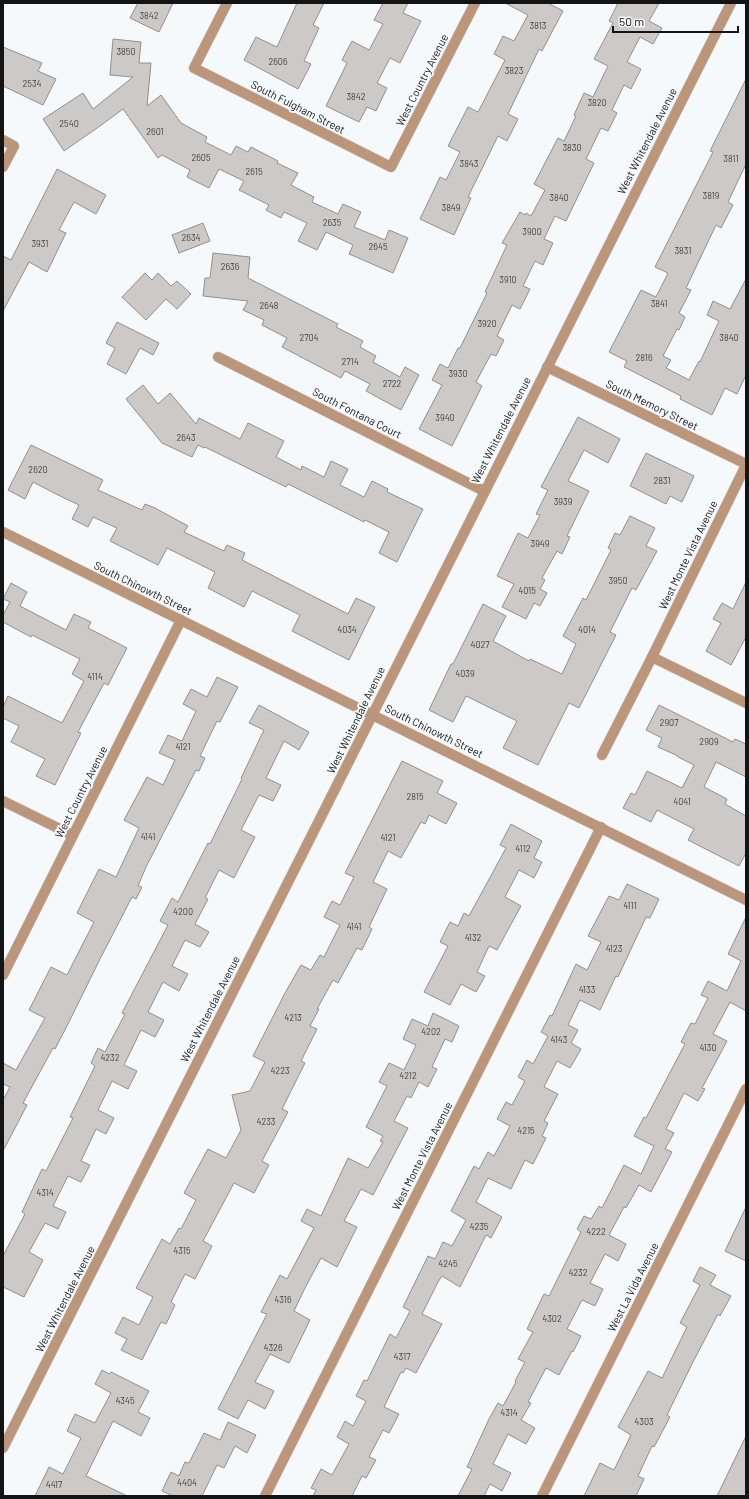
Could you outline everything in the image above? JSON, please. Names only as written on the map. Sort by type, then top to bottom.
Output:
[{"type":"street","name":"South Fulgham Street","points":[[227,3],[194,68],[391,167]]},
{"type":"street","name":"West Country Avenue","points":[[391,167],[475,3]]},
{"type":"street","name":"West Whitendale Avenue","points":[[3,1448],[731,3]]},
{"type":"street","points":[[3,140],[14,146],[3,167]]},
{"type":"street","name":"South Fontana Court","points":[[218,357],[484,491]]},
{"type":"street","name":"South Memory Street","points":[[547,367],[746,464]]},
{"type":"street","name":"West Monte Vista Avenue","points":[[602,755],[652,657],[746,464]]},
{"type":"street","name":"South Chinowth Street","points":[[3,532],[746,900]]},
{"type":"street","name":"West Country Avenue","points":[[3,975],[181,620]]},
{"type":"street","points":[[652,657],[746,703]]},
{"type":"street","points":[[3,801],[72,835]]},
{"type":"street","name":"West Monte Vista Avenue","points":[[265,1496],[600,827]]},
{"type":"street","name":"West La Vida Avenue","points":[[542,1496],[746,1089]]},
{"type":"building","points":[[138,3],[173,3],[159,32],[130,18]]},
{"type":"building","points":[[297,3],[324,3],[313,25],[319,28],[304,61],[311,64],[298,89],[244,60],[256,37],[277,47]]},
{"type":"building","points":[[383,3],[408,3],[403,13],[421,21],[400,63],[390,58],[377,83],[387,88],[376,111],[367,107],[359,122],[326,106],[347,63],[342,60],[352,41],[369,50],[383,24],[374,20]]},
{"type":"building","points":[[505,3],[548,3],[563,11],[542,51],[539,49],[508,114],[518,119],[507,141],[498,136],[468,197],[471,198],[454,235],[420,219],[440,177],[446,180],[460,152],[448,146],[468,107],[478,112],[505,60],[494,54],[503,36],[514,41],[528,15]]},
{"type":"building","points":[[618,3],[659,3],[649,21],[662,28],[653,44],[640,37],[627,62],[641,69],[631,89],[624,85],[612,110],[617,113],[608,131],[601,128],[586,159],[594,163],[566,221],[555,216],[544,239],[553,243],[543,265],[535,261],[523,286],[530,289],[520,309],[512,305],[497,336],[504,340],[496,356],[491,354],[476,382],[482,386],[452,446],[419,429],[442,385],[432,380],[440,364],[448,368],[458,348],[460,348],[487,293],[485,292],[507,245],[502,243],[520,212],[531,216],[545,190],[534,184],[558,138],[564,141],[576,116],[574,115],[584,93],[593,97],[608,66],[594,59],[613,23],[609,21]]},
{"type":"building","points":[[113,39],[141,42],[139,63],[151,63],[147,106],[161,95],[181,123],[207,137],[205,142],[231,155],[236,146],[248,152],[251,147],[278,161],[277,163],[298,173],[291,185],[314,197],[312,202],[338,214],[343,204],[361,212],[354,227],[385,240],[389,230],[408,238],[393,273],[349,254],[353,245],[326,232],[317,250],[298,241],[307,223],[284,212],[281,218],[266,210],[269,205],[239,190],[244,181],[219,169],[209,188],[187,177],[190,170],[162,155],[158,158],[123,109],[64,151],[43,119],[83,93],[93,109],[133,77],[110,75]]},
{"type":"building","points":[[3,47],[42,63],[38,71],[56,79],[43,105],[3,86]]},
{"type":"building","points":[[746,79],[746,164],[728,202],[733,205],[721,228],[716,225],[686,288],[691,290],[679,313],[685,317],[663,356],[671,360],[666,368],[689,380],[699,361],[700,362],[719,321],[707,315],[713,301],[730,309],[746,279],[746,375],[737,394],[725,388],[712,415],[680,399],[681,396],[624,367],[627,361],[609,352],[641,290],[656,297],[668,273],[655,267],[713,152],[710,151]]},
{"type":"building","points":[[57,169],[106,195],[96,214],[74,202],[59,230],[66,233],[47,272],[29,262],[3,311],[3,256],[11,260]]},
{"type":"building","points":[[203,223],[210,241],[179,253],[172,235]]},
{"type":"building","points":[[213,253],[250,257],[248,278],[338,324],[336,327],[363,341],[360,347],[376,356],[373,362],[400,377],[405,367],[419,375],[401,410],[366,391],[370,384],[345,371],[341,378],[282,347],[287,338],[262,325],[264,320],[243,310],[248,301],[203,296],[205,278],[210,278]]},
{"type":"building","points":[[145,273],[152,280],[158,273],[171,286],[177,281],[191,294],[177,309],[166,299],[146,320],[122,297]]},
{"type":"building","points":[[117,322],[159,343],[153,355],[140,348],[126,374],[107,364],[115,348],[106,343]]},
{"type":"building","points":[[143,385],[158,404],[170,393],[196,424],[199,418],[240,439],[248,423],[284,441],[276,457],[301,470],[302,466],[324,477],[331,461],[348,469],[340,485],[364,497],[372,481],[388,489],[387,492],[423,509],[397,562],[379,553],[389,532],[365,520],[364,522],[288,484],[286,487],[205,447],[204,448],[198,445],[192,457],[162,443],[126,399]]},
{"type":"building","points":[[578,417],[620,439],[608,463],[584,450],[568,481],[589,491],[567,536],[570,537],[562,554],[557,551],[542,578],[545,580],[540,589],[547,593],[540,606],[534,603],[526,619],[502,607],[514,584],[497,576],[518,533],[528,538],[540,515],[536,514],[548,490],[541,487]]},
{"type":"building","points":[[31,445],[103,480],[98,490],[142,510],[145,504],[155,508],[188,526],[184,532],[224,551],[227,545],[245,553],[242,560],[348,614],[356,598],[375,607],[349,660],[292,631],[300,615],[252,591],[244,607],[208,588],[215,572],[167,548],[158,565],[110,541],[117,528],[93,517],[88,527],[72,519],[79,505],[33,482],[25,499],[8,490]]},
{"type":"building","points":[[646,453],[694,476],[682,502],[670,496],[666,504],[630,486]]},
{"type":"building","points":[[630,516],[655,528],[646,546],[657,551],[636,590],[632,588],[610,632],[616,635],[579,708],[569,703],[538,765],[503,748],[517,721],[466,696],[453,722],[429,710],[451,664],[453,664],[483,604],[506,616],[493,641],[529,661],[530,659],[562,674],[576,644],[563,636],[583,598],[586,600],[611,550],[608,548],[615,533],[620,535]]},
{"type":"building","points":[[746,582],[746,637],[731,665],[706,651],[721,623],[713,619],[722,603],[733,609]]},
{"type":"building","points":[[11,583],[27,592],[20,606],[66,630],[74,614],[91,622],[88,628],[127,648],[108,685],[104,683],[78,732],[81,733],[55,785],[36,776],[45,759],[11,742],[19,726],[3,718],[3,707],[8,696],[62,723],[84,681],[72,674],[80,659],[32,635],[31,637],[3,622],[3,615],[10,602],[3,599]]},
{"type":"building","points":[[217,677],[238,687],[220,722],[217,721],[200,756],[205,758],[199,771],[196,770],[146,867],[138,886],[142,887],[136,899],[132,897],[55,1049],[53,1048],[23,1103],[27,1105],[3,1151],[3,1100],[10,1087],[3,1084],[3,1063],[16,1070],[45,1018],[29,1010],[51,967],[67,975],[94,922],[77,913],[99,869],[116,877],[139,828],[124,820],[147,777],[163,785],[175,760],[159,753],[168,735],[182,741],[196,711],[183,704],[191,689],[207,697]]},
{"type":"building","points":[[259,705],[309,732],[299,750],[284,741],[266,778],[281,785],[273,801],[259,795],[241,830],[255,837],[234,878],[219,870],[205,898],[208,899],[195,924],[209,932],[200,947],[185,940],[172,966],[188,974],[179,991],[163,982],[148,1012],[164,1020],[155,1037],[141,1030],[124,1065],[137,1071],[128,1089],[112,1081],[98,1110],[114,1118],[106,1134],[96,1129],[81,1161],[90,1165],[81,1182],[68,1176],[53,1206],[66,1212],[58,1229],[45,1223],[29,1252],[43,1260],[24,1297],[3,1287],[3,1256],[25,1214],[22,1212],[42,1169],[46,1171],[73,1118],[70,1117],[95,1066],[91,1063],[98,1048],[105,1052],[125,1014],[122,1013],[168,925],[160,921],[172,898],[178,902],[208,843],[210,844],[242,779],[241,778],[264,730],[249,723]]},
{"type":"building","points":[[659,705],[733,742],[735,739],[746,744],[746,777],[716,762],[704,787],[727,799],[725,804],[746,816],[746,853],[739,866],[688,840],[694,829],[657,810],[651,822],[623,808],[631,793],[635,795],[647,771],[682,788],[694,765],[658,747],[662,738],[646,730]]},
{"type":"building","points":[[402,761],[443,781],[437,793],[457,803],[446,824],[429,815],[425,824],[421,822],[401,858],[388,851],[373,882],[387,889],[369,927],[372,929],[362,950],[357,948],[338,983],[333,980],[317,1009],[319,1009],[310,1026],[317,1029],[301,1061],[305,1063],[282,1109],[288,1112],[262,1161],[269,1165],[254,1193],[234,1183],[203,1241],[212,1246],[195,1279],[185,1274],[171,1302],[175,1305],[166,1324],[161,1322],[142,1360],[121,1350],[127,1339],[115,1333],[123,1317],[139,1325],[153,1297],[136,1288],[162,1239],[170,1244],[179,1228],[181,1229],[196,1200],[184,1193],[208,1149],[226,1158],[241,1130],[232,1095],[250,1091],[265,1062],[253,1056],[301,965],[311,970],[320,955],[324,957],[340,925],[324,917],[332,901],[340,905],[354,877],[345,873]]},
{"type":"building","points":[[511,824],[542,841],[534,858],[542,862],[534,878],[519,870],[505,897],[521,906],[497,950],[489,946],[477,972],[485,976],[476,992],[461,984],[450,1005],[424,992],[448,946],[440,942],[450,922],[458,926],[464,913],[469,916],[506,848],[500,845]]},
{"type":"building","points":[[627,884],[659,899],[650,918],[646,917],[618,977],[616,976],[600,1010],[580,1000],[568,1025],[578,1030],[571,1043],[581,1049],[570,1068],[557,1061],[544,1087],[558,1094],[544,1121],[548,1123],[542,1136],[546,1138],[533,1164],[525,1160],[511,1189],[488,1178],[476,1202],[502,1217],[491,1238],[486,1235],[460,1287],[442,1276],[438,1282],[422,1314],[442,1324],[416,1373],[406,1368],[403,1373],[401,1372],[384,1407],[399,1414],[389,1433],[383,1430],[369,1457],[376,1460],[366,1478],[362,1476],[352,1496],[313,1496],[316,1490],[311,1488],[321,1469],[332,1475],[349,1444],[337,1437],[345,1421],[353,1426],[366,1401],[356,1396],[364,1380],[367,1381],[390,1334],[396,1338],[410,1311],[403,1307],[428,1256],[435,1259],[443,1242],[452,1246],[466,1220],[451,1211],[474,1166],[479,1169],[488,1152],[494,1156],[510,1126],[497,1119],[506,1102],[512,1105],[525,1081],[518,1077],[527,1060],[533,1064],[548,1036],[541,1032],[550,1015],[552,1016],[576,964],[587,970],[601,942],[588,936],[609,896],[619,900]]},
{"type":"building","points":[[746,917],[746,1011],[730,1002],[713,1034],[727,1041],[702,1088],[705,1089],[698,1101],[684,1093],[666,1129],[674,1133],[665,1149],[672,1152],[651,1192],[639,1185],[626,1208],[624,1207],[609,1235],[626,1244],[618,1261],[605,1254],[590,1283],[603,1289],[595,1306],[582,1300],[567,1329],[581,1336],[573,1352],[572,1351],[559,1375],[546,1368],[528,1402],[531,1403],[521,1420],[535,1428],[526,1444],[508,1434],[493,1464],[511,1473],[502,1491],[490,1484],[484,1496],[458,1496],[472,1469],[467,1467],[489,1419],[498,1403],[503,1406],[525,1362],[518,1359],[533,1332],[527,1329],[544,1294],[549,1296],[581,1232],[577,1229],[584,1216],[591,1219],[599,1206],[602,1208],[624,1165],[641,1174],[654,1146],[634,1136],[644,1117],[646,1118],[685,1044],[681,1042],[691,1023],[695,1024],[708,998],[701,995],[708,981],[727,991],[741,961],[728,954]]},
{"type":"building","points":[[433,1013],[459,1026],[452,1042],[445,1039],[432,1067],[437,1069],[428,1087],[419,1082],[411,1098],[407,1096],[394,1121],[408,1128],[373,1195],[361,1189],[344,1221],[357,1227],[337,1267],[321,1258],[305,1288],[294,1311],[310,1320],[289,1363],[270,1354],[255,1382],[274,1391],[265,1409],[248,1400],[238,1419],[218,1409],[267,1314],[261,1312],[280,1275],[287,1279],[314,1228],[301,1221],[307,1209],[321,1216],[348,1158],[368,1168],[383,1142],[380,1141],[383,1136],[366,1127],[387,1086],[379,1082],[389,1063],[404,1070],[416,1045],[403,1039],[412,1019],[428,1026]]},
{"type":"building","points":[[746,1207],[746,1261],[725,1251]]},
{"type":"building","points":[[700,1267],[716,1275],[710,1285],[731,1296],[720,1316],[718,1314],[667,1415],[670,1417],[654,1447],[652,1446],[638,1476],[644,1479],[636,1496],[584,1496],[600,1463],[614,1470],[631,1435],[618,1427],[648,1371],[662,1378],[687,1327],[680,1323],[700,1285],[693,1281]]},
{"type":"building","points":[[102,1370],[109,1374],[111,1372],[149,1391],[138,1412],[150,1418],[141,1436],[113,1421],[86,1476],[127,1496],[35,1496],[49,1467],[63,1474],[81,1438],[67,1431],[75,1414],[95,1423],[111,1393],[95,1384]]},
{"type":"building","points":[[228,1422],[256,1435],[247,1453],[235,1446],[224,1468],[217,1465],[202,1496],[173,1496],[162,1491],[171,1472],[179,1476],[185,1462],[189,1463],[204,1433],[220,1440]]},
{"type":"building","points":[[746,1436],[746,1496],[717,1496]]}]
